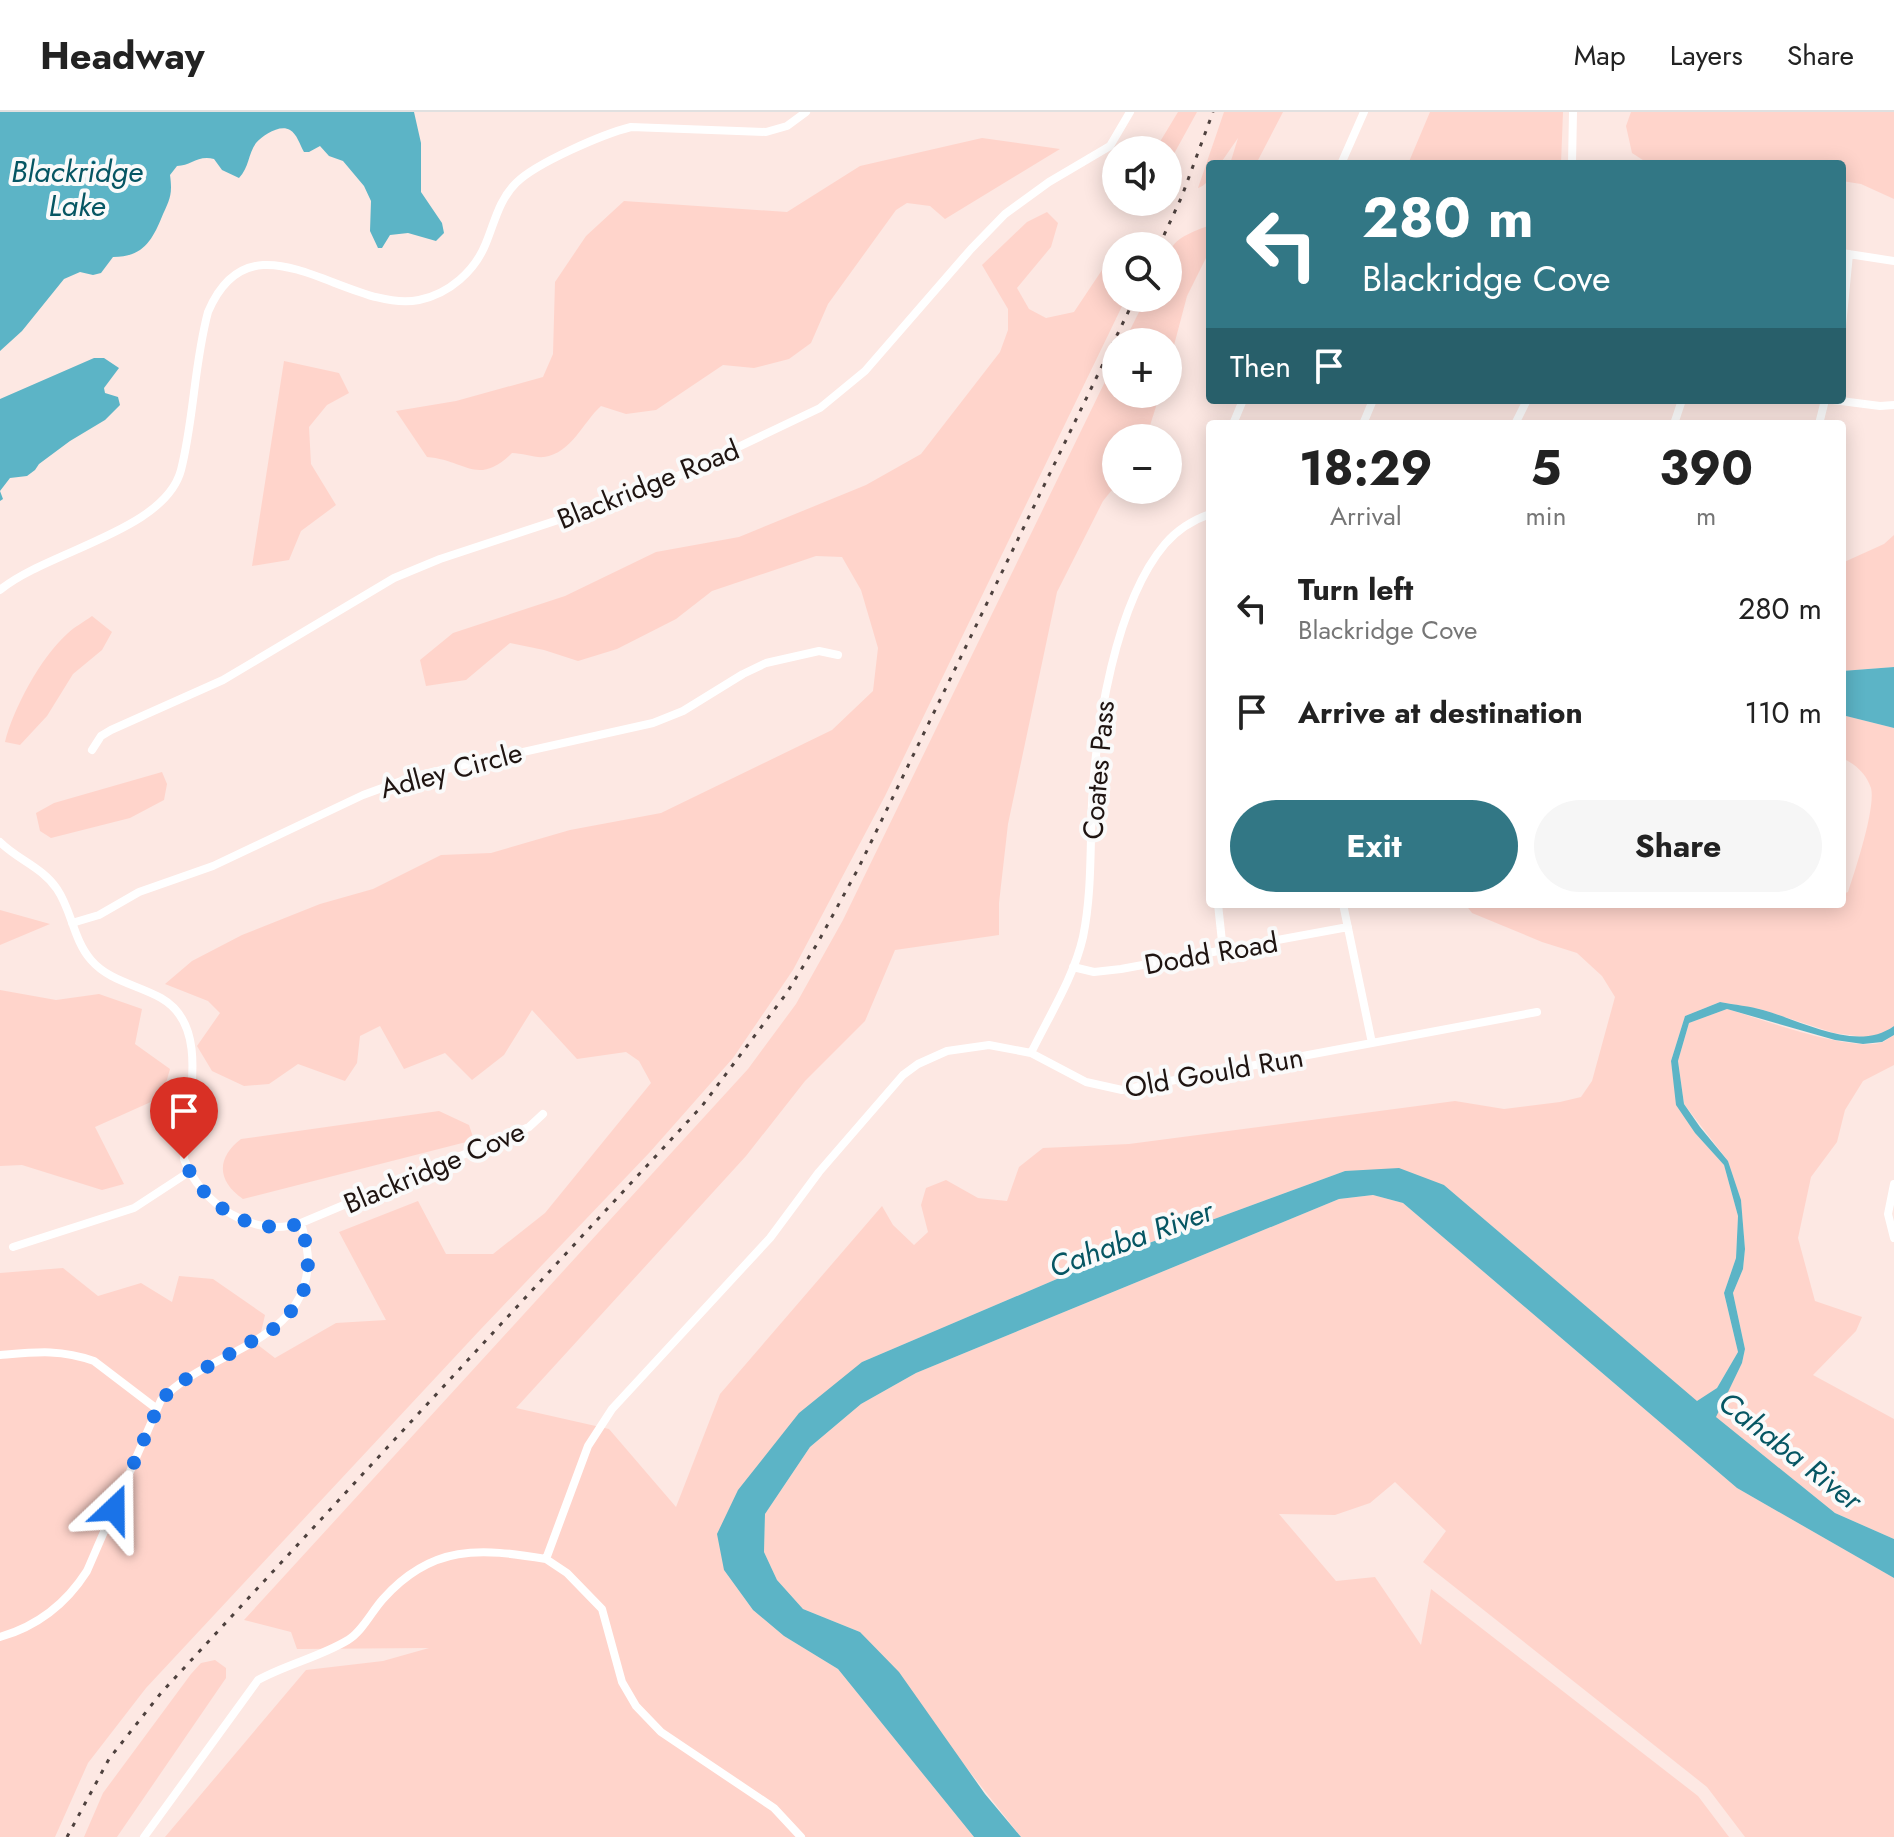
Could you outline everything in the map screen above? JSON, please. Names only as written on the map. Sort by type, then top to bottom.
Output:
[{"type":"street","points":[[0,590],[39,566],[147,515],[166,499],[181,471],[208,312],[220,290],[239,273],[261,265],[287,266],[375,298],[417,300],[447,288],[471,268],[486,243],[500,204],[516,183],[539,167],[611,133],[631,127],[766,132],[787,126],[806,112]]},
{"type":"street","name":"Blackridge Road","points":[[92,750],[101,736],[111,730],[223,680],[394,578],[440,559],[646,491],[820,408],[865,371],[1005,214],[1049,182],[1110,146],[1130,112]]},
{"type":"street","points":[[1343,160],[1364,112]]},
{"type":"street","points":[[1572,160],[1573,112]]},
{"type":"street","points":[[1846,253],[1894,261]]},
{"type":"street","points":[[1846,402],[1894,405]]},
{"type":"street","name":"Coates Pass","points":[[1031,1053],[1073,967],[1083,938],[1088,901],[1095,762],[1105,689],[1112,664],[1134,600],[1153,560],[1167,541],[1183,527],[1206,516]]},
{"type":"street","name":"Adley Circle","points":[[72,923],[99,915],[152,886],[213,866],[363,795],[404,779],[448,766],[653,723],[683,711],[766,663],[819,651],[838,655]]},
{"type":"street","points":[[0,842],[43,872],[64,900],[78,941],[98,968],[163,999],[178,1010],[190,1034],[193,1072],[184,1145],[184,1159],[189,1172],[134,1208],[13,1247]]},
{"type":"street","points":[[1218,908],[1223,951]]},
{"type":"street","points":[[1344,908],[1372,1043]]},
{"type":"street","name":"Dodd Road","points":[[1073,967],[1094,972],[1348,927]]},
{"type":"street","name":"Old Gould Run","points":[[546,1559],[588,1446],[612,1409],[770,1238],[819,1172],[871,1110],[918,1064],[947,1051],[989,1045],[1031,1053],[1086,1082],[1122,1090],[1537,1012]]},
{"type":"street","name":"Blackridge Cove","points":[[189,1172],[202,1191],[237,1217],[271,1228],[301,1223],[529,1127],[543,1114]]},
{"type":"street","points":[[1894,1184],[1888,1214],[1894,1238]]},
{"type":"street","points":[[0,1637],[40,1621],[74,1591],[87,1571],[161,1400],[179,1383],[286,1320],[303,1294],[307,1278],[309,1258],[301,1223]]},
{"type":"street","points":[[0,1355],[48,1351],[70,1353],[94,1361],[157,1409]]},
{"type":"street","points":[[144,1837],[258,1680],[351,1639],[385,1596],[419,1567],[467,1551],[546,1559],[567,1573],[602,1609],[622,1682],[636,1706],[661,1732],[774,1808],[801,1837]]},
{"type":"shaded area","points":[[1178,112],[1197,112],[1182,139],[1182,136],[1163,136]]},
{"type":"shaded area","points":[[1224,112],[1283,112],[1258,160],[1231,160],[1238,138],[1223,160],[1208,160]]},
{"type":"shaded area","points":[[1430,112],[1563,112],[1561,160],[1410,160]]},
{"type":"shaded area","points":[[1631,112],[1894,112],[1894,199],[1861,184],[1846,182],[1846,160],[1643,160],[1632,153],[1626,126]]},
{"type":"shaded area","points":[[982,138],[1060,149],[945,219],[930,206],[907,203],[896,210],[828,304],[811,343],[789,359],[754,368],[723,365],[656,410],[626,414],[601,406],[562,450],[544,457],[512,453],[500,463],[480,470],[427,457],[396,411],[456,401],[543,377],[553,354],[555,282],[586,236],[624,201],[787,212],[860,166]]},
{"type":"shaded area","points":[[1206,165],[1206,183],[1198,188]]},
{"type":"shaded area","points":[[1047,212],[1058,223],[1051,247],[1017,288],[1029,309],[1046,318],[1074,312],[1102,270],[1102,312],[1119,312],[1111,328],[1102,328],[1102,348],[885,796],[793,970],[733,1058],[650,1152],[146,1688],[88,1763],[55,1837],[0,1837],[0,1273],[63,1268],[98,1296],[141,1283],[172,1302],[179,1276],[213,1279],[265,1315],[258,1345],[275,1358],[336,1323],[386,1320],[339,1232],[418,1201],[446,1254],[493,1254],[545,1213],[651,1083],[639,1061],[626,1052],[577,1059],[532,1010],[504,1055],[472,1080],[445,1053],[404,1069],[380,1026],[360,1036],[357,1063],[345,1081],[298,1064],[269,1084],[244,1086],[212,1071],[197,1046],[220,1013],[208,1001],[165,984],[192,961],[242,935],[320,904],[373,889],[441,855],[491,853],[570,830],[661,813],[832,730],[873,691],[878,648],[861,590],[842,557],[816,556],[712,591],[676,619],[617,649],[578,661],[510,643],[466,680],[426,686],[420,660],[453,633],[565,596],[656,552],[739,537],[866,485],[921,454],[1000,352],[1008,330],[1008,309],[982,265],[1027,222]]},
{"type":"shaded area","points":[[1206,227],[1206,258],[1187,296],[1179,328],[1131,328],[1139,312],[1182,312],[1182,238]]},
{"type":"shaded area","points":[[284,361],[339,373],[349,393],[327,405],[309,427],[311,464],[336,505],[301,531],[289,560],[252,566]]},
{"type":"shaded area","points":[[1102,388],[1102,408],[1156,408],[1150,424],[1102,424],[1102,503],[1057,592],[1008,824],[999,903],[999,935],[895,950],[865,1021],[805,1081],[746,1156],[516,1408],[609,1429],[676,1507],[720,1394],[882,1206],[893,1225],[914,1245],[928,1232],[921,1205],[926,1188],[946,1180],[978,1198],[1007,1201],[1019,1167],[1043,1148],[1129,1144],[1455,1101],[1504,1109],[1581,1097],[1592,1081],[1615,997],[1602,976],[1577,953],[1542,942],[1472,913],[1468,908],[1846,908],[1846,893],[1864,840],[1872,797],[1863,773],[1846,760],[1846,716],[1894,728],[1894,1026],[1880,1036],[1834,1033],[1760,1009],[1720,1002],[1685,1016],[1671,1061],[1677,1105],[1695,1133],[1724,1165],[1738,1216],[1736,1258],[1724,1293],[1738,1352],[1717,1388],[1697,1402],[1444,1185],[1345,1171],[1092,1264],[862,1362],[724,1570],[753,1610],[784,1636],[838,1669],[974,1837],[165,1837],[306,1670],[383,1661],[429,1648],[297,1649],[291,1632],[244,1620],[748,1069],[796,1004],[843,920]]},
{"type":"shaded area","points":[[1894,535],[1894,667],[1846,671],[1846,561],[1884,544]]},
{"type":"shaded area","points":[[92,616],[112,632],[102,650],[73,674],[47,716],[20,745],[5,742],[21,699],[47,656],[70,631]]},
{"type":"shaded area","points":[[162,772],[167,784],[164,800],[130,818],[51,838],[40,831],[36,813],[54,803]]},
{"type":"shaded area","points":[[0,910],[50,924],[0,945]]},
{"type":"shaded area","points":[[0,990],[56,1000],[99,994],[142,1009],[135,1044],[170,1069],[162,1097],[95,1127],[124,1184],[102,1190],[22,1165],[0,1166]]},
{"type":"shaded area","points":[[1727,1009],[1850,1043],[1883,1042],[1894,1035],[1894,1065],[1863,1081],[1845,1110],[1837,1142],[1811,1177],[1798,1238],[1815,1301],[1862,1317],[1856,1331],[1813,1375],[1894,1419],[1894,1539],[1835,1513],[1715,1417],[1742,1363],[1745,1349],[1733,1293],[1743,1269],[1745,1249],[1741,1201],[1728,1161],[1684,1104],[1678,1061],[1689,1023]]},
{"type":"shaded area","points":[[439,1111],[469,1125],[474,1140],[243,1199],[224,1177],[227,1154],[241,1139]]},
{"type":"shaded area","points":[[1373,1195],[1403,1203],[1737,1488],[1894,1578],[1894,1837],[1745,1837],[1707,1787],[1423,1562],[1446,1531],[1395,1482],[1370,1503],[1335,1515],[1279,1514],[1336,1581],[1375,1577],[1421,1645],[1431,1589],[1698,1796],[1729,1837],[1021,1837],[860,1632],[803,1609],[777,1580],[764,1552],[765,1514],[810,1447],[861,1404],[916,1373],[1339,1199]]},
{"type":"shaded area","points":[[215,1660],[226,1668],[226,1678],[117,1837],[84,1837],[103,1793],[191,1674],[201,1663]]},
{"type":"water","name":"Blackridge Lake","points":[[0,112],[414,112],[421,143],[421,192],[442,223],[444,233],[436,241],[408,233],[390,235],[382,248],[378,248],[370,231],[371,201],[364,186],[343,161],[329,156],[320,146],[304,152],[292,132],[277,129],[256,143],[239,178],[222,170],[214,159],[203,158],[177,166],[170,175],[168,203],[144,247],[131,254],[113,257],[101,273],[80,272],[64,279],[22,331],[0,351]]},
{"type":"water","points":[[94,358],[104,358],[119,368],[104,388],[105,393],[118,397],[120,405],[105,420],[70,441],[27,476],[10,478],[0,491],[0,399]]},
{"type":"water","points":[[1894,667],[1894,728],[1846,716],[1846,671]]},
{"type":"water","points":[[1720,1002],[1758,1009],[1847,1036],[1879,1034],[1894,1026],[1894,1035],[1882,1042],[1863,1044],[1835,1040],[1727,1009],[1689,1023],[1678,1061],[1684,1104],[1728,1161],[1741,1200],[1745,1249],[1743,1269],[1733,1293],[1745,1349],[1742,1363],[1716,1417],[1835,1513],[1894,1539],[1894,1578],[1737,1488],[1403,1203],[1373,1195],[1339,1199],[916,1373],[861,1404],[810,1447],[765,1514],[764,1552],[777,1580],[803,1609],[860,1632],[899,1672],[985,1794],[1021,1837],[974,1837],[838,1669],[784,1636],[753,1610],[724,1570],[717,1534],[738,1490],[799,1413],[862,1362],[1092,1264],[1345,1171],[1399,1168],[1444,1185],[1697,1401],[1717,1388],[1738,1352],[1724,1293],[1736,1258],[1738,1216],[1724,1165],[1695,1133],[1676,1105],[1671,1061],[1685,1016]]},
{"type":"railway","points":[[1165,232],[1213,112]]},
{"type":"railway","points":[[67,1837],[109,1759],[161,1693],[702,1106],[786,994],[858,869],[1128,312]]},
{"type":"route","points":[[114,1509],[161,1400],[179,1383],[286,1320],[303,1294],[307,1278],[309,1258],[301,1223],[271,1228],[237,1217],[202,1191],[184,1159]]},
{"type":"water label","name":"Cahaba River","points":[[1131,1239]]},
{"type":"water label","name":"Cahaba River","points":[[1790,1451]]}]
